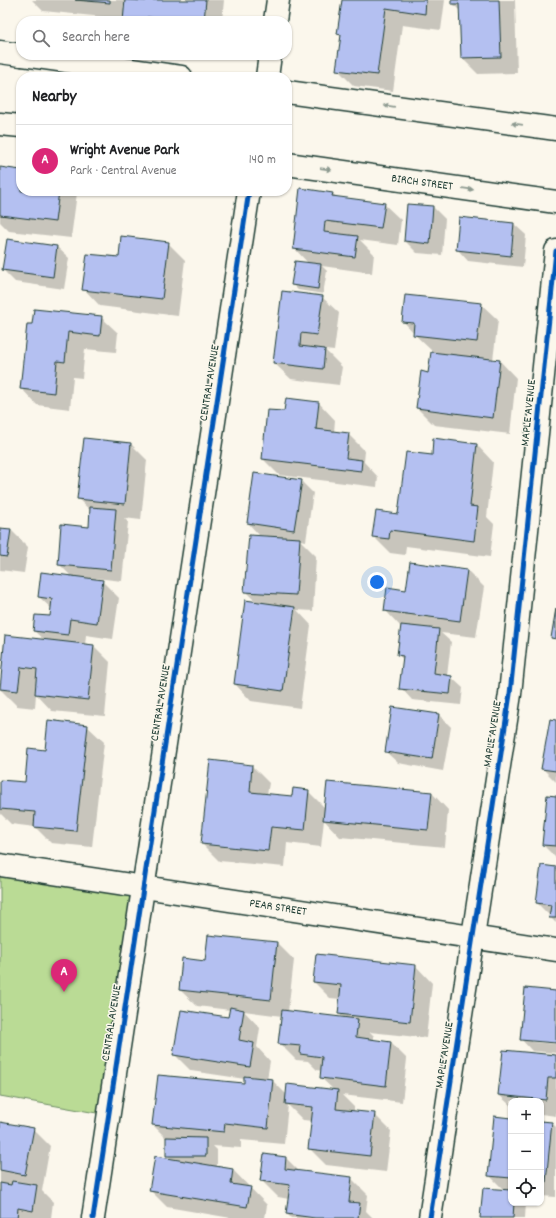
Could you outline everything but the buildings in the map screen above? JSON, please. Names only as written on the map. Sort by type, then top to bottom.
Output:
[{"type":"street","points":[[276,16],[278,0]]},
{"type":"street","points":[[0,52],[16,54]]},
{"type":"street","points":[[58,60],[145,72]]},
{"type":"street","points":[[268,72],[269,60]]},
{"type":"street","points":[[292,93],[556,129]]},
{"type":"street","points":[[0,124],[16,126]]},
{"type":"street","name":"BIRCH STREET","points":[[292,165],[556,202]]},
{"type":"street","name":"CENTRAL AVENUE","points":[[93,1218],[248,196]]},
{"type":"street","name":"MAPLE AVENUE","points":[[430,1218],[510,694],[556,251]]},
{"type":"street","name":"PEAR STREET","points":[[0,865],[556,950]]},
{"type":"green space","points":[[0,865],[143,887],[108,1115],[0,1096]]},
{"type":"cycle path","points":[[93,1218],[248,196]]},
{"type":"cycle path","points":[[430,1218],[510,694],[556,251]]},
{"type":"place","name":"Wright Avenue Park","points":[[64,992]]}]
